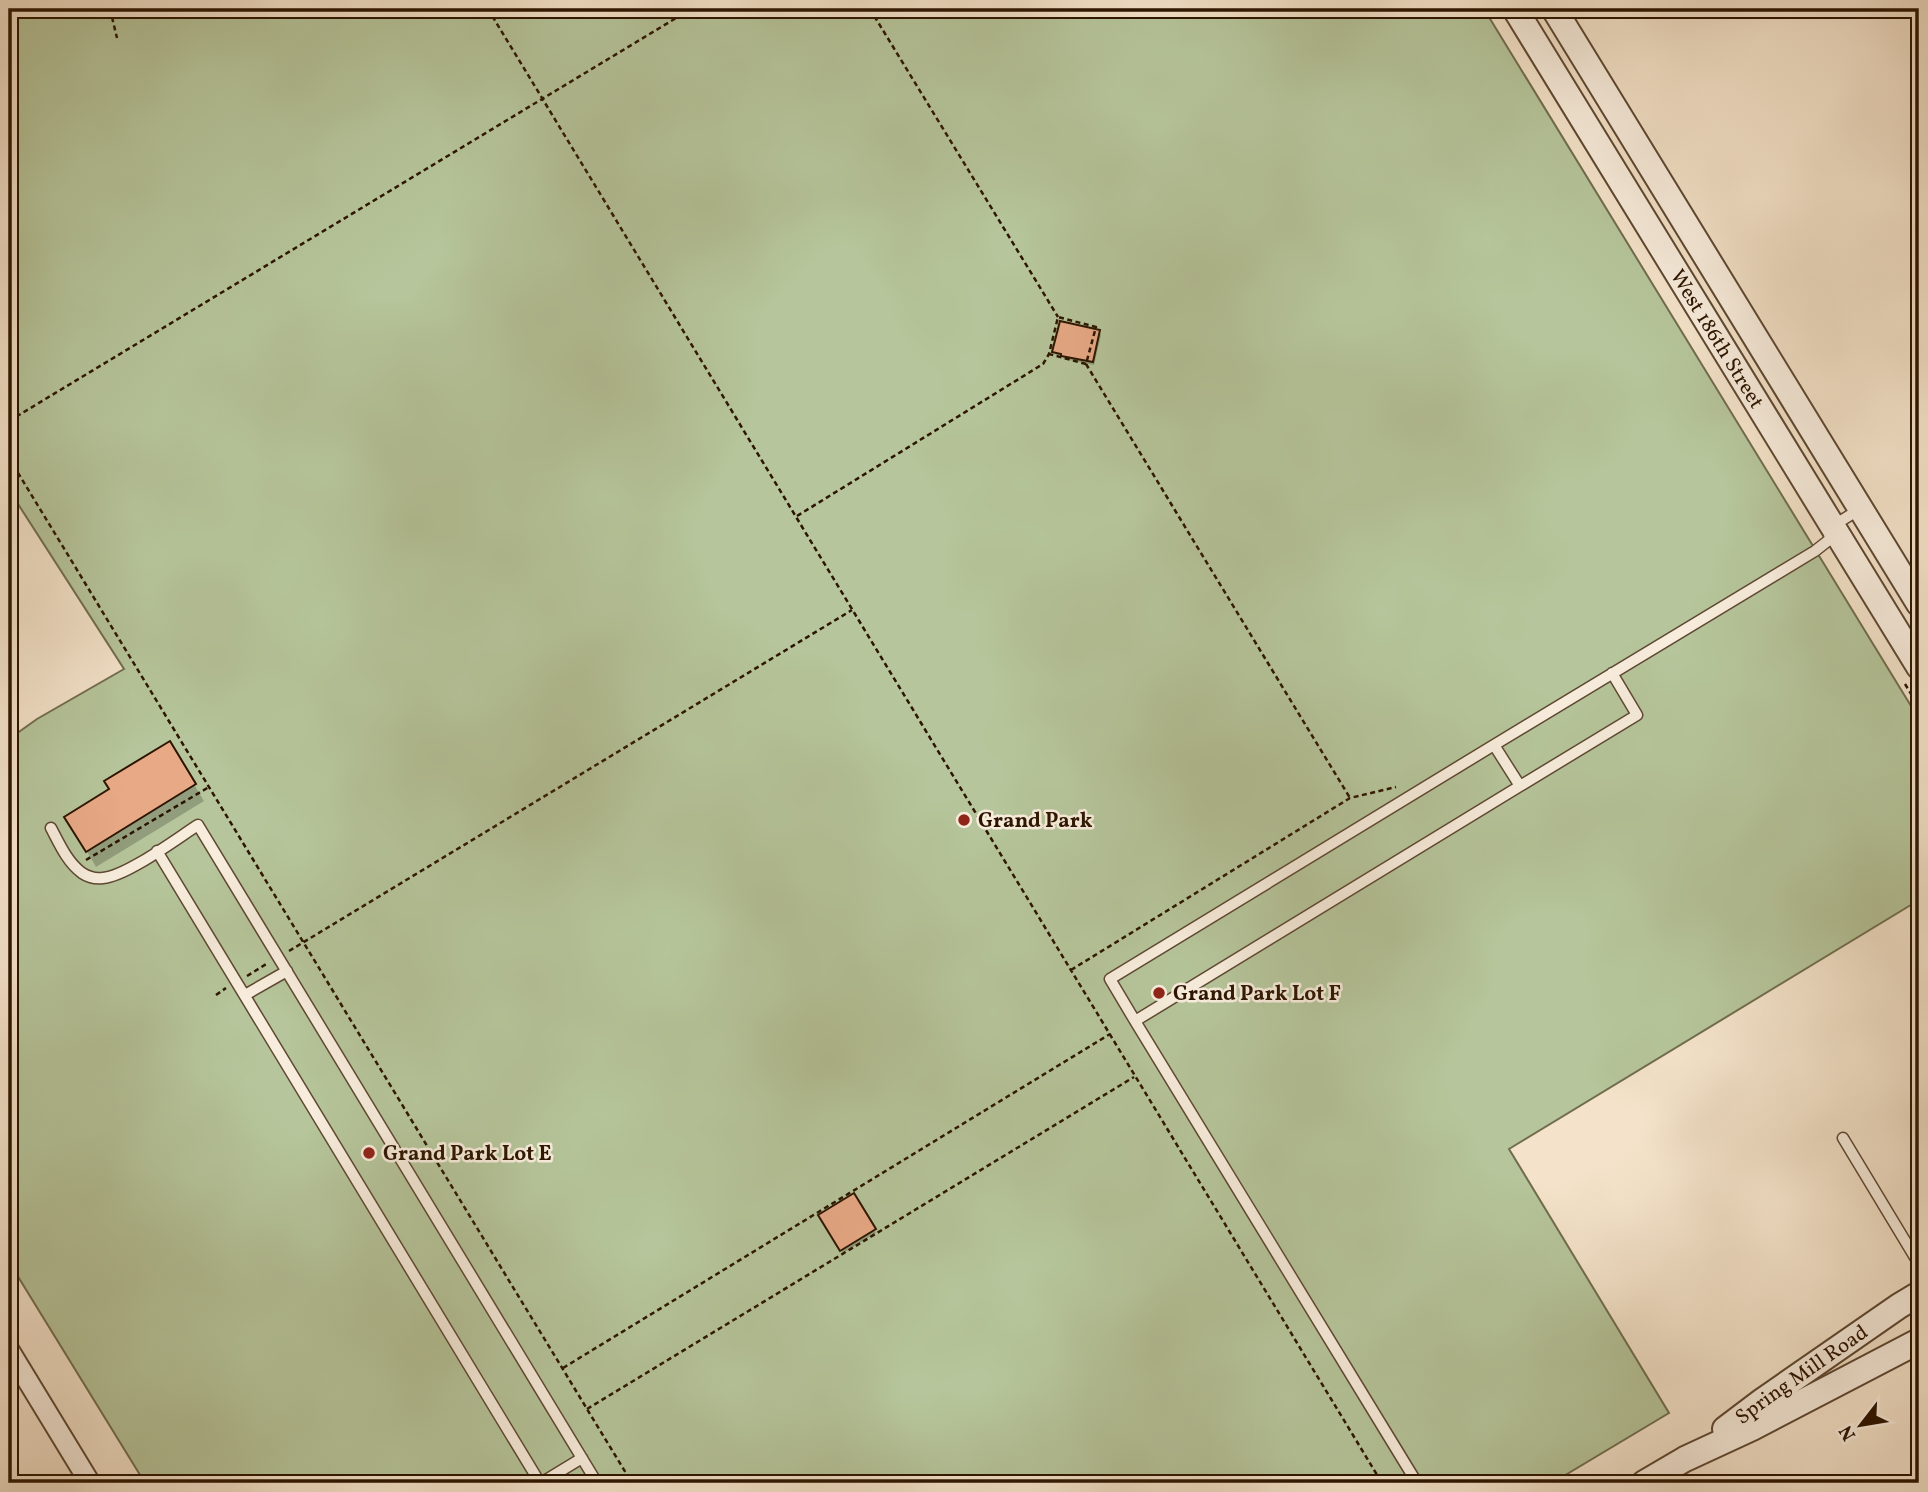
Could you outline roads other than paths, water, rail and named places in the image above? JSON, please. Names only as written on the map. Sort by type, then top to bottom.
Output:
[{"type":"street","name":"West 186th Street","points":[[1515,9],[1919,667]]},
{"type":"street","name":"West 186th Street","points":[[1554,9],[1919,604]]},
{"type":"street","name":"Spring Mill Road","points":[[1685,1459],[1762,1401],[1919,1294]]},
{"type":"street","name":"Spring Mill Road","points":[[1644,1483],[1685,1459],[1752,1428],[1919,1341]]},
{"type":"street","points":[[9,1350],[90,1483]]},
{"type":"lane","points":[[1417,1483],[1110,979],[1823,546],[1829,540],[1831,527],[1860,509]]},
{"type":"lane","points":[[1135,1021],[1637,715],[1612,673]]},
{"type":"lane","points":[[1494,745],[1520,786]]},
{"type":"lane","points":[[51,828],[75,867],[93,878],[103,878],[129,869],[198,825],[597,1483]]},
{"type":"lane","points":[[157,851],[541,1483],[582,1458]]},
{"type":"lane","points":[[245,995],[286,971]]},
{"type":"lane","points":[[1843,1138],[1919,1264]]},
{"type":"place","name":"Grand Park","points":[[964,820]]},
{"type":"place","name":"Grand Park Lot F","points":[[1159,993]]},
{"type":"place","name":"Grand Park Lot E","points":[[369,1153]]}]
